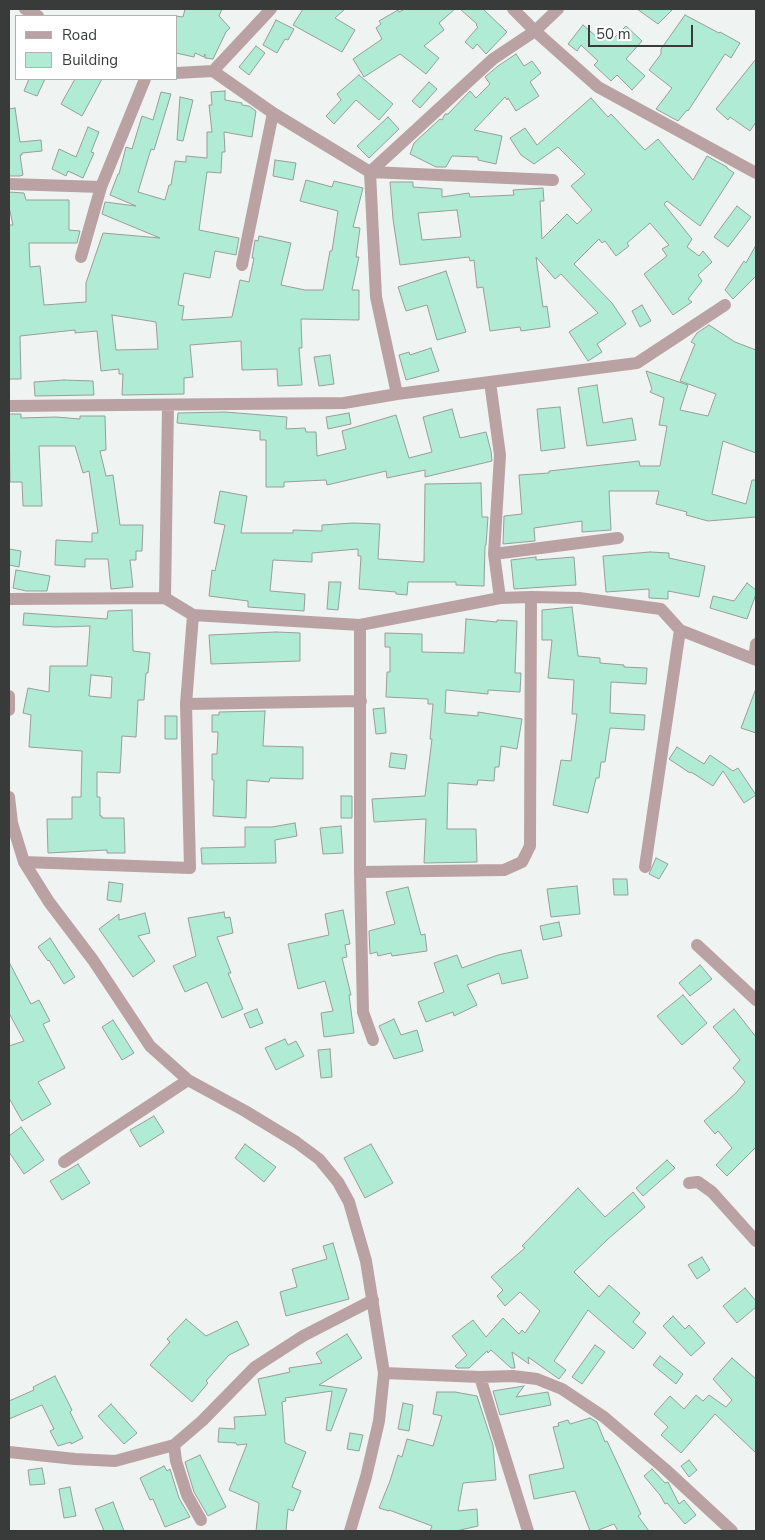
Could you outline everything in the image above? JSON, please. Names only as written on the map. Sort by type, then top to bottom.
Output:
[{"type":"street","points":[[24,9],[36,15]]},
{"type":"street","points":[[213,71],[271,9]]},
{"type":"street","points":[[513,9],[598,87],[756,173]]},
{"type":"street","points":[[370,172],[493,59],[535,31],[558,9]]},
{"type":"street","points":[[178,73],[213,71],[273,113],[370,172],[553,180]]},
{"type":"street","points":[[81,257],[102,187],[145,80]]},
{"type":"street","points":[[242,265],[273,113]]},
{"type":"street","points":[[370,172],[376,297],[397,394]]},
{"type":"street","points":[[9,184],[102,187]]},
{"type":"street","points":[[9,406],[344,402],[638,364],[725,305]]},
{"type":"street","points":[[490,382],[500,455],[494,554],[500,598]]},
{"type":"street","points":[[164,598],[168,405]]},
{"type":"street","points":[[494,554],[618,538]]},
{"type":"street","points":[[360,872],[504,870],[522,862],[530,846],[531,597]]},
{"type":"street","points":[[9,599],[164,598],[193,615],[360,625],[500,598],[579,598],[661,610],[680,630],[755,660],[756,644]]},
{"type":"street","points":[[24,862],[190,868],[186,704],[193,615]]},
{"type":"street","points":[[360,625],[360,872],[363,1012],[374,1040]]},
{"type":"street","points":[[646,868],[680,630]]},
{"type":"street","points":[[9,696],[9,710]]},
{"type":"street","points":[[186,704],[361,701]]},
{"type":"street","points":[[9,797],[12,823],[24,862],[49,902],[98,968],[150,1046],[188,1080],[245,1110],[319,1159],[338,1182],[350,1202],[366,1261],[374,1300],[384,1373],[379,1421],[366,1477],[350,1531]]},
{"type":"street","points":[[697,945],[756,1000]]},
{"type":"street","points":[[64,1162],[188,1080]]},
{"type":"street","points":[[689,1183],[698,1182],[712,1192],[756,1241]]},
{"type":"street","points":[[9,1452],[76,1460],[115,1460],[174,1445],[202,1421],[255,1367],[303,1336],[374,1300]]},
{"type":"street","points":[[384,1373],[480,1377],[513,1376],[537,1379],[562,1389],[604,1417],[666,1469],[732,1531]]},
{"type":"street","points":[[480,1377],[528,1531]]},
{"type":"street","points":[[174,1445],[176,1461],[187,1496],[200,1520]]},
{"type":"building","points":[[185,9],[222,9],[219,16],[230,28],[226,32],[213,59],[205,58],[205,54],[204,57],[195,53],[194,57],[178,53],[178,16],[183,17]]},
{"type":"building","points":[[303,9],[345,9],[335,18],[355,30],[342,52],[293,25]]},
{"type":"building","points":[[405,9],[455,9],[439,23],[444,30],[424,46],[439,58],[426,74],[400,54],[364,77],[353,59],[382,39],[376,28],[381,24],[379,21],[398,10],[399,12]]},
{"type":"building","points":[[460,9],[483,9],[507,32],[486,54],[477,44],[473,49],[465,42],[478,27]]},
{"type":"building","points":[[637,9],[673,9],[658,24]]},
{"type":"building","points":[[685,15],[740,43],[731,58],[725,54],[688,111],[678,121],[656,109],[672,88],[649,70]]},
{"type":"building","points":[[276,20],[294,29],[288,40],[285,39],[277,53],[263,45]]},
{"type":"building","points":[[583,25],[597,37],[602,31],[612,40],[626,26],[642,41],[626,59],[645,76],[632,90],[617,75],[611,81],[594,65],[598,61],[581,45],[577,51],[568,44]]},
{"type":"building","points":[[256,46],[265,53],[249,75],[239,67]]},
{"type":"building","points":[[516,54],[524,66],[532,61],[541,73],[530,82],[539,96],[516,111],[508,98],[507,100],[505,97],[474,130],[502,136],[496,164],[478,160],[478,157],[452,156],[446,167],[436,167],[410,154],[414,143],[440,119],[442,120],[445,114],[448,114],[470,91],[476,98],[490,84],[485,77]]},
{"type":"building","points":[[756,59],[756,122],[750,131],[730,117],[728,120],[716,109]]},
{"type":"building","points":[[359,75],[393,104],[379,120],[356,100],[334,124],[326,116],[341,100],[337,94]]},
{"type":"building","points":[[29,80],[45,80],[37,96],[24,91]]},
{"type":"building","points":[[74,80],[101,80],[82,116],[61,104]]},
{"type":"building","points":[[429,82],[437,89],[420,108],[412,101]]},
{"type":"building","points":[[225,91],[225,100],[242,103],[242,105],[249,106],[256,111],[252,137],[224,132],[225,152],[222,152],[221,173],[207,172],[199,230],[239,238],[236,255],[215,251],[210,278],[184,273],[178,305],[184,306],[182,320],[232,317],[240,280],[249,282],[254,258],[252,258],[255,240],[258,241],[259,236],[291,243],[281,285],[305,290],[323,290],[330,251],[332,251],[338,211],[300,201],[306,180],[332,187],[334,181],[363,188],[353,227],[360,228],[356,257],[359,257],[352,290],[359,290],[359,320],[301,319],[302,348],[299,348],[302,385],[278,386],[277,369],[242,370],[241,341],[190,345],[193,377],[184,378],[184,394],[122,395],[123,374],[119,374],[119,369],[101,371],[97,331],[75,333],[75,330],[20,336],[21,379],[9,379],[9,225],[13,225],[9,207],[9,192],[24,193],[26,200],[69,200],[69,230],[80,231],[77,243],[29,243],[30,267],[40,266],[44,305],[86,302],[86,283],[103,233],[160,238],[102,214],[105,202],[136,206],[110,195],[119,174],[126,147],[132,149],[142,116],[153,120],[161,92],[171,94],[154,150],[151,149],[138,192],[165,200],[169,185],[171,185],[175,161],[186,162],[186,156],[207,158],[207,132],[212,132],[209,105],[212,105],[211,92]],"holes":[[[112,315],[156,322],[158,349],[116,350]]]},
{"type":"building","points":[[180,97],[193,100],[183,141],[177,140]]},
{"type":"building","points":[[591,98],[608,117],[611,114],[645,150],[658,139],[693,180],[707,156],[734,173],[700,226],[667,201],[664,204],[692,239],[687,247],[699,256],[703,251],[712,262],[698,275],[702,281],[688,299],[692,302],[673,315],[644,274],[667,256],[662,249],[669,245],[650,223],[627,243],[629,246],[616,256],[605,241],[602,243],[599,239],[574,264],[612,303],[626,324],[597,344],[602,352],[588,361],[569,332],[598,313],[561,274],[555,279],[536,257],[543,307],[547,306],[550,327],[521,331],[520,327],[490,331],[483,287],[477,288],[474,260],[470,261],[469,257],[400,265],[390,182],[413,182],[413,187],[442,189],[442,197],[469,193],[470,197],[514,195],[513,190],[543,188],[544,201],[540,201],[542,239],[567,214],[577,224],[592,210],[571,186],[585,174],[558,147],[534,164],[521,155],[510,138],[525,128],[537,145]],"holes":[[[457,210],[461,237],[422,240],[418,213]]]},
{"type":"building","points":[[15,108],[20,142],[41,140],[42,151],[22,153],[20,155],[23,175],[9,176],[9,109]]},
{"type":"building","points":[[388,117],[399,129],[369,158],[357,146]]},
{"type":"building","points":[[88,127],[99,132],[91,152],[94,153],[83,178],[68,171],[66,176],[52,169],[59,149],[76,157]]},
{"type":"building","points":[[275,160],[296,163],[293,180],[273,176]]},
{"type":"building","points":[[737,206],[751,217],[728,247],[714,237]]},
{"type":"building","points":[[756,245],[756,276],[733,299],[725,290],[744,261],[746,263]]},
{"type":"building","points":[[446,271],[466,332],[437,340],[427,305],[406,311],[398,287]]},
{"type":"building","points":[[642,305],[651,321],[640,327],[632,311]]},
{"type":"building","points":[[709,325],[735,342],[756,350],[756,453],[723,441],[712,494],[746,504],[752,480],[756,480],[756,517],[708,521],[686,515],[687,512],[656,504],[659,491],[609,491],[611,530],[582,532],[582,521],[534,528],[535,541],[503,544],[504,516],[522,514],[519,475],[639,461],[640,466],[660,466],[667,426],[659,425],[664,398],[650,392],[652,389],[646,371],[688,385],[680,410],[708,416],[716,394],[680,381],[695,344],[691,342],[697,333]]},
{"type":"building","points":[[431,348],[439,371],[406,380],[399,355],[409,352],[410,355]]},
{"type":"building","points":[[330,355],[334,384],[319,386],[314,357]]},
{"type":"building","points":[[93,381],[94,395],[35,396],[34,382]]},
{"type":"building","points":[[597,385],[603,423],[632,418],[636,440],[587,446],[578,388]]},
{"type":"building","points":[[560,407],[565,448],[541,451],[537,409]]},
{"type":"building","points":[[452,409],[460,438],[486,432],[492,461],[425,477],[425,470],[387,478],[386,471],[327,485],[326,480],[284,482],[284,487],[266,487],[266,440],[260,440],[260,431],[177,423],[178,413],[225,412],[287,417],[286,429],[305,428],[306,432],[316,432],[317,456],[346,449],[342,431],[396,415],[409,458],[432,452],[423,417]]},
{"type":"building","points":[[349,413],[351,424],[328,429],[326,417]]},
{"type":"building","points":[[9,414],[21,414],[21,418],[56,417],[80,419],[80,416],[105,416],[106,450],[100,451],[106,476],[113,475],[120,525],[143,525],[142,551],[136,551],[136,560],[130,560],[133,587],[111,589],[108,559],[85,559],[85,567],[55,565],[56,540],[92,542],[92,533],[98,533],[89,471],[83,473],[75,446],[39,446],[42,506],[23,506],[22,482],[10,482]]},
{"type":"building","points":[[481,483],[482,517],[488,517],[484,586],[456,585],[456,582],[408,582],[407,595],[396,594],[396,592],[359,589],[361,556],[358,556],[358,549],[312,553],[312,562],[273,560],[270,591],[305,594],[304,611],[248,607],[248,601],[209,596],[212,570],[215,571],[225,525],[214,523],[220,491],[247,496],[241,533],[293,533],[293,530],[322,531],[322,525],[380,524],[378,559],[424,562],[425,484]]},
{"type":"building","points":[[9,549],[21,551],[19,567],[9,565]]},
{"type":"building","points":[[650,552],[669,553],[669,558],[705,566],[699,597],[668,591],[668,599],[649,598],[649,589],[606,592],[603,556]]},
{"type":"building","points":[[536,557],[536,560],[574,557],[576,585],[514,589],[511,560]]},
{"type":"building","points":[[16,570],[50,576],[47,591],[26,591],[13,588]]},
{"type":"building","points":[[329,582],[341,582],[338,610],[327,609]]},
{"type":"building","points":[[747,583],[756,590],[756,594],[747,619],[710,608],[713,596],[734,601]]},
{"type":"building","points":[[572,607],[578,656],[600,658],[600,663],[647,668],[646,684],[611,682],[610,713],[645,715],[644,730],[610,728],[605,762],[601,762],[599,778],[596,778],[588,813],[553,805],[561,760],[571,761],[577,714],[572,714],[574,680],[548,678],[552,640],[542,640],[542,610]]},
{"type":"building","points":[[132,610],[133,651],[150,653],[144,700],[138,700],[136,737],[122,736],[120,773],[97,772],[97,797],[100,797],[100,816],[102,818],[124,818],[125,853],[107,853],[107,850],[48,853],[47,819],[72,819],[72,797],[81,797],[82,751],[29,747],[31,715],[23,713],[28,688],[49,692],[50,666],[87,666],[90,626],[56,627],[23,625],[24,613],[107,619],[108,611]],"holes":[[[91,675],[112,677],[111,698],[89,696]]]},
{"type":"building","points":[[466,619],[497,622],[497,620],[517,621],[515,673],[521,673],[520,692],[488,690],[488,694],[446,690],[445,713],[478,716],[478,712],[522,719],[517,749],[501,746],[499,767],[495,767],[494,781],[478,780],[477,785],[448,783],[447,829],[476,829],[477,862],[424,863],[426,819],[374,822],[372,799],[425,796],[432,739],[430,739],[433,704],[428,704],[428,699],[386,697],[387,672],[390,672],[390,647],[385,647],[385,633],[422,634],[422,652],[464,653]]},
{"type":"building","points":[[276,632],[300,633],[300,661],[211,664],[209,635]]},
{"type":"building","points":[[756,691],[756,733],[741,728]]},
{"type":"building","points":[[384,708],[386,733],[376,734],[373,709]]},
{"type":"building","points":[[265,711],[263,746],[303,747],[303,779],[270,778],[269,782],[247,780],[246,818],[213,816],[214,780],[212,780],[212,754],[217,754],[218,732],[212,732],[212,715],[219,715],[219,712]]},
{"type":"building","points":[[165,716],[177,716],[177,739],[165,739]]},
{"type":"building","points":[[677,747],[704,764],[710,755],[733,771],[738,768],[756,795],[744,803],[723,771],[713,786],[690,773],[669,759]]},
{"type":"building","points":[[391,753],[407,755],[405,769],[389,767]]},
{"type":"building","points":[[341,796],[352,796],[352,818],[341,818]]},
{"type":"building","points":[[295,823],[297,836],[275,840],[276,863],[202,864],[201,848],[245,847],[245,827],[272,827]]},
{"type":"building","points":[[341,826],[343,853],[323,854],[320,828]]},
{"type":"building","points":[[656,858],[668,864],[659,879],[649,874]]},
{"type":"building","points":[[613,879],[627,879],[628,895],[614,895]]},
{"type":"building","points":[[109,882],[123,884],[121,902],[107,900]]},
{"type":"building","points":[[577,886],[580,914],[551,917],[547,889]]},
{"type":"building","points":[[408,887],[421,935],[425,934],[427,951],[392,956],[391,953],[378,956],[377,952],[370,954],[369,931],[395,924],[386,892]]},
{"type":"building","points":[[343,910],[350,944],[345,945],[347,957],[342,958],[351,995],[349,995],[354,1033],[324,1037],[321,1013],[333,1011],[325,981],[298,989],[288,944],[329,935],[325,914]]},
{"type":"building","points":[[224,912],[225,918],[230,917],[233,933],[217,937],[231,973],[228,973],[243,1009],[222,1018],[207,982],[185,992],[173,966],[196,956],[188,918]]},
{"type":"building","points":[[145,913],[150,933],[138,936],[155,961],[133,977],[99,929],[119,914],[119,920]]},
{"type":"building","points":[[559,922],[562,936],[543,940],[540,926]]},
{"type":"building","points":[[50,938],[75,977],[64,984],[49,960],[38,947]]},
{"type":"building","points":[[521,950],[528,978],[502,984],[499,973],[467,985],[477,1005],[454,1016],[453,1012],[426,1022],[418,1002],[444,992],[434,963],[457,955],[462,968],[498,955]]},
{"type":"building","points":[[9,962],[31,1004],[39,1000],[50,1021],[43,1024],[65,1068],[38,1082],[51,1104],[22,1121],[9,1098],[9,1046],[24,1041],[9,1013]]},
{"type":"building","points":[[700,965],[712,979],[690,996],[679,983]]},
{"type":"building","points":[[683,995],[707,1023],[682,1045],[657,1016]]},
{"type":"building","points":[[257,1009],[263,1023],[250,1028],[244,1014]]},
{"type":"building","points":[[734,1009],[756,1037],[756,1147],[727,1176],[716,1165],[732,1148],[718,1131],[715,1134],[704,1121],[736,1093],[745,1082],[733,1068],[740,1060],[713,1027]]},
{"type":"building","points":[[394,1019],[401,1035],[417,1030],[423,1051],[394,1059],[379,1026]]},
{"type":"building","points":[[113,1020],[134,1053],[122,1060],[102,1027]]},
{"type":"building","points":[[285,1039],[288,1045],[296,1041],[304,1056],[276,1070],[265,1048]]},
{"type":"building","points":[[330,1049],[332,1077],[321,1078],[318,1050]]},
{"type":"building","points":[[154,1116],[164,1132],[140,1147],[130,1130]]},
{"type":"building","points":[[21,1127],[44,1160],[24,1174],[9,1152],[9,1136]]},
{"type":"building","points":[[245,1144],[276,1167],[264,1182],[235,1158]]},
{"type":"building","points":[[371,1144],[393,1183],[365,1198],[344,1158]]},
{"type":"building","points":[[667,1160],[675,1168],[643,1196],[636,1188]]},
{"type":"building","points":[[78,1164],[90,1183],[62,1200],[50,1181]]},
{"type":"building","points":[[578,1188],[605,1217],[633,1192],[645,1207],[574,1272],[599,1297],[609,1285],[640,1313],[633,1322],[646,1333],[633,1349],[588,1310],[554,1361],[566,1370],[559,1379],[528,1357],[529,1364],[512,1352],[515,1368],[511,1368],[491,1350],[488,1353],[487,1351],[469,1368],[457,1368],[455,1366],[467,1355],[452,1336],[473,1320],[486,1337],[503,1318],[519,1334],[522,1330],[525,1333],[540,1311],[520,1292],[505,1306],[497,1296],[503,1290],[491,1277],[525,1248],[522,1246]]},
{"type":"building","points":[[333,1243],[349,1299],[286,1316],[280,1292],[297,1287],[292,1269],[327,1259],[323,1246]]},
{"type":"building","points":[[702,1257],[710,1270],[697,1279],[688,1265]]},
{"type":"building","points":[[745,1288],[756,1301],[756,1307],[737,1323],[723,1306]]},
{"type":"building","points":[[673,1316],[685,1329],[689,1325],[705,1343],[691,1356],[663,1326]]},
{"type":"building","points":[[186,1319],[206,1336],[237,1321],[249,1345],[229,1355],[206,1381],[208,1383],[192,1402],[150,1365],[170,1342],[167,1339]]},
{"type":"building","points":[[347,1334],[362,1358],[319,1385],[347,1389],[331,1431],[326,1430],[332,1391],[285,1398],[286,1401],[282,1402],[285,1443],[306,1452],[292,1487],[301,1491],[293,1511],[288,1509],[286,1531],[256,1531],[259,1503],[229,1490],[247,1444],[237,1445],[236,1443],[218,1442],[219,1428],[235,1429],[234,1417],[266,1415],[258,1379],[290,1372],[289,1368],[322,1363],[316,1353]]},
{"type":"building","points":[[595,1345],[605,1352],[582,1384],[572,1377]]},
{"type":"building","points":[[660,1356],[683,1374],[676,1384],[653,1365]]},
{"type":"building","points":[[732,1358],[756,1379],[756,1453],[715,1414],[681,1453],[661,1435],[668,1427],[654,1414],[670,1396],[684,1409],[696,1395],[703,1401],[709,1395],[726,1407],[732,1400],[713,1379]]},
{"type":"building","points":[[55,1376],[83,1438],[71,1444],[71,1442],[58,1446],[50,1431],[54,1429],[42,1405],[9,1419],[9,1401],[34,1390],[33,1387]]},
{"type":"building","points":[[524,1386],[516,1397],[548,1392],[551,1405],[500,1415],[493,1391]]},
{"type":"building","points":[[437,1392],[455,1392],[477,1396],[493,1445],[496,1480],[463,1483],[458,1511],[477,1509],[478,1526],[456,1531],[430,1531],[432,1526],[379,1508],[398,1455],[402,1457],[407,1439],[433,1446],[442,1416],[433,1414]]},
{"type":"building","points":[[403,1403],[413,1405],[409,1431],[398,1429]]},
{"type":"building","points":[[111,1404],[137,1433],[124,1444],[98,1416]]},
{"type":"building","points":[[590,1418],[597,1422],[605,1442],[607,1441],[641,1514],[638,1516],[649,1531],[618,1531],[614,1524],[596,1531],[590,1531],[575,1491],[534,1499],[529,1475],[564,1468],[553,1427],[559,1426],[558,1423],[568,1420],[570,1424]]},
{"type":"building","points":[[350,1433],[363,1435],[359,1451],[347,1449]]},
{"type":"building","points":[[200,1455],[226,1507],[208,1516],[194,1492],[185,1462]]},
{"type":"building","points":[[689,1460],[697,1470],[689,1477],[681,1466]]},
{"type":"building","points":[[164,1466],[167,1471],[170,1469],[179,1498],[190,1517],[165,1527],[153,1499],[150,1500],[140,1478]]},
{"type":"building","points":[[42,1468],[45,1484],[30,1485],[28,1470]]},
{"type":"building","points":[[652,1469],[665,1483],[668,1482],[679,1504],[684,1500],[696,1515],[685,1524],[667,1503],[665,1504],[644,1476]]},
{"type":"building","points":[[70,1487],[76,1516],[64,1518],[59,1489]]},
{"type":"building","points":[[113,1502],[124,1531],[104,1531],[95,1509]]}]
